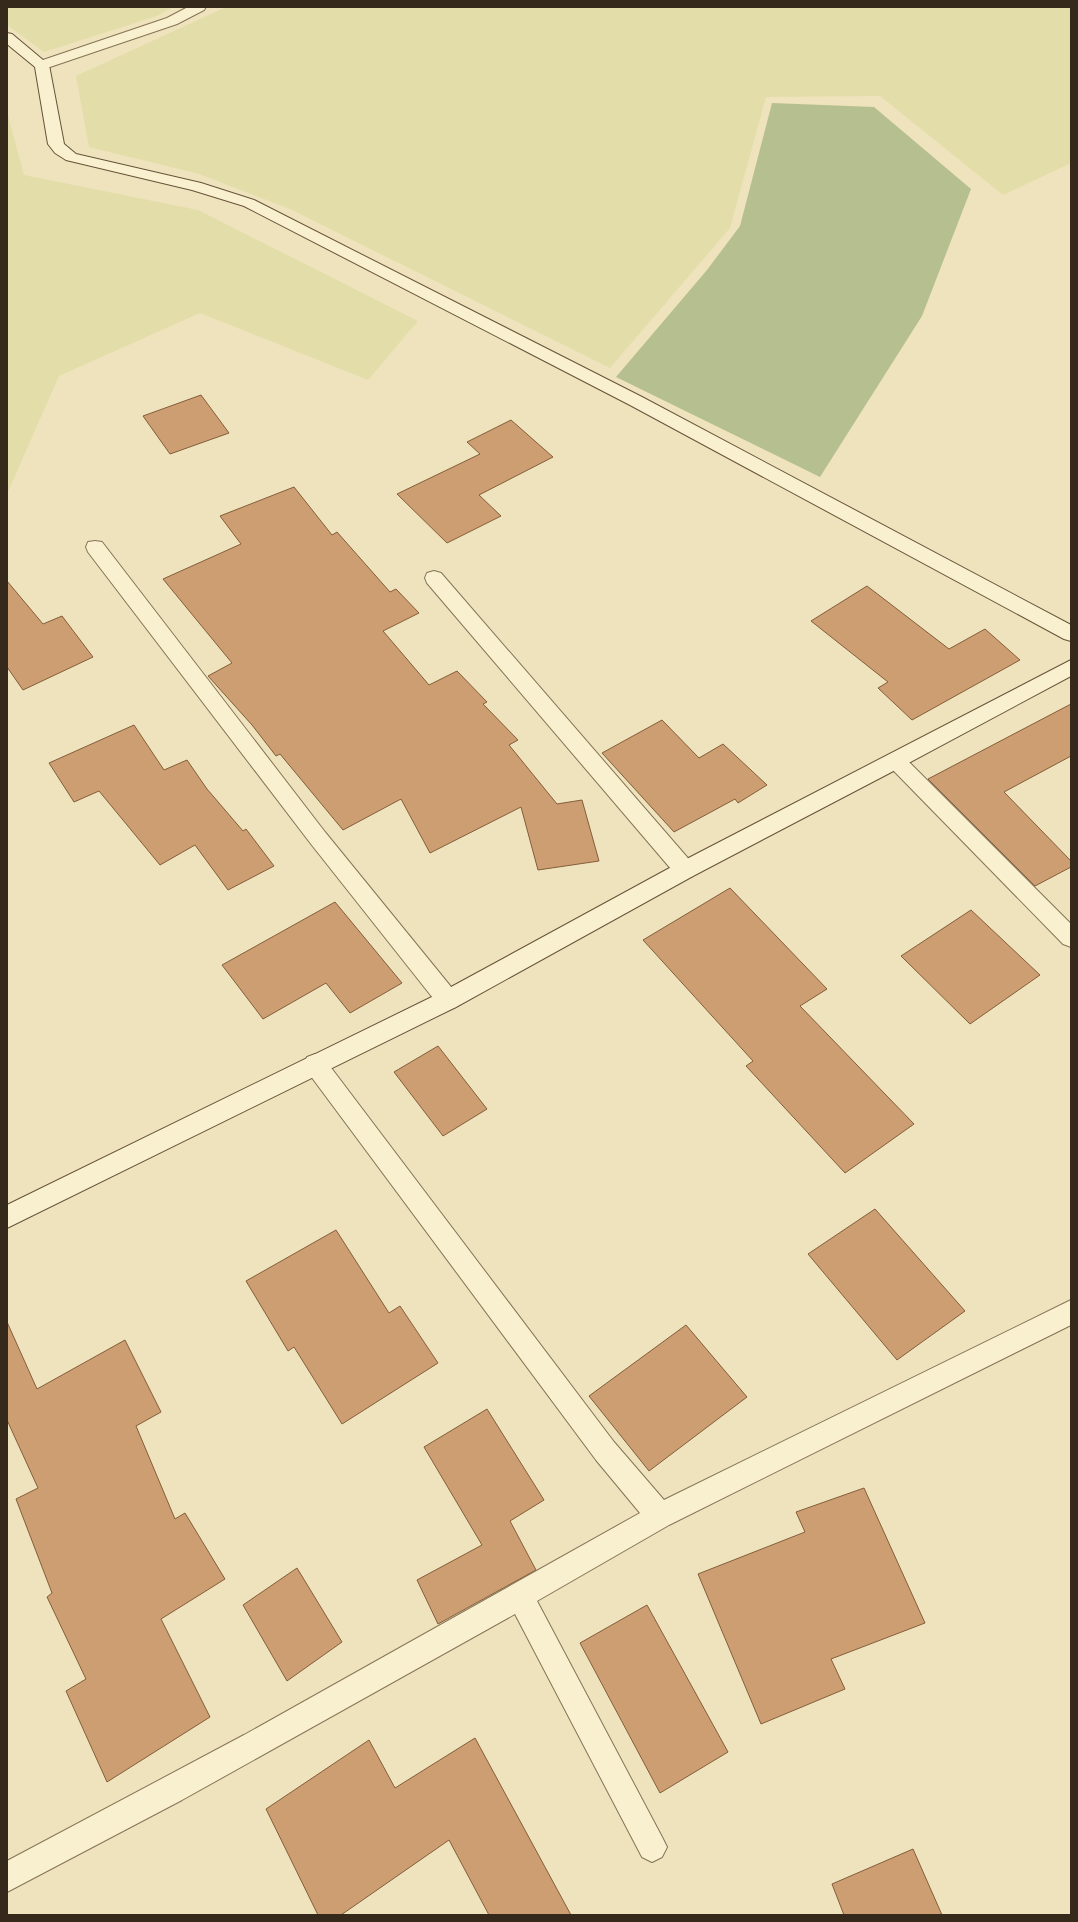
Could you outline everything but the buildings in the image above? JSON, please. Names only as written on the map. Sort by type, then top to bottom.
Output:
[{"type":"street","points":[[42,65],[172,21],[199,7]]},
{"type":"street","points":[[7,37],[42,65],[56,144],[60,150],[71,157],[196,186],[249,203],[636,401],[1071,634]]},
{"type":"street","points":[[95,547],[318,838],[448,1000]]},
{"type":"street","points":[[434,578],[685,870]]},
{"type":"street","points":[[7,1217],[448,1000],[685,870],[896,761],[1071,667]]},
{"type":"street","points":[[896,761],[1071,938]]},
{"type":"street","points":[[316,1064],[600,1444],[660,1516]]},
{"type":"street","points":[[7,1877],[105,1826],[520,1596],[660,1516],[1071,1312]]},
{"type":"street","points":[[520,1596],[652,1847]]},
{"type":"shaded area","points":[[7,7],[173,7],[157,16],[44,52],[7,25]]},
{"type":"shaded area","points":[[226,7],[1071,7],[1071,163],[1003,195],[880,96],[766,97],[730,228],[610,368],[290,209],[199,174],[89,147],[76,76]]},
{"type":"shaded area","points":[[7,112],[24,175],[198,210],[418,321],[368,380],[200,313],[59,376],[7,494]]},
{"type":"green space","points":[[772,103],[874,107],[971,189],[922,316],[820,477],[616,377],[707,270],[740,226]]}]
